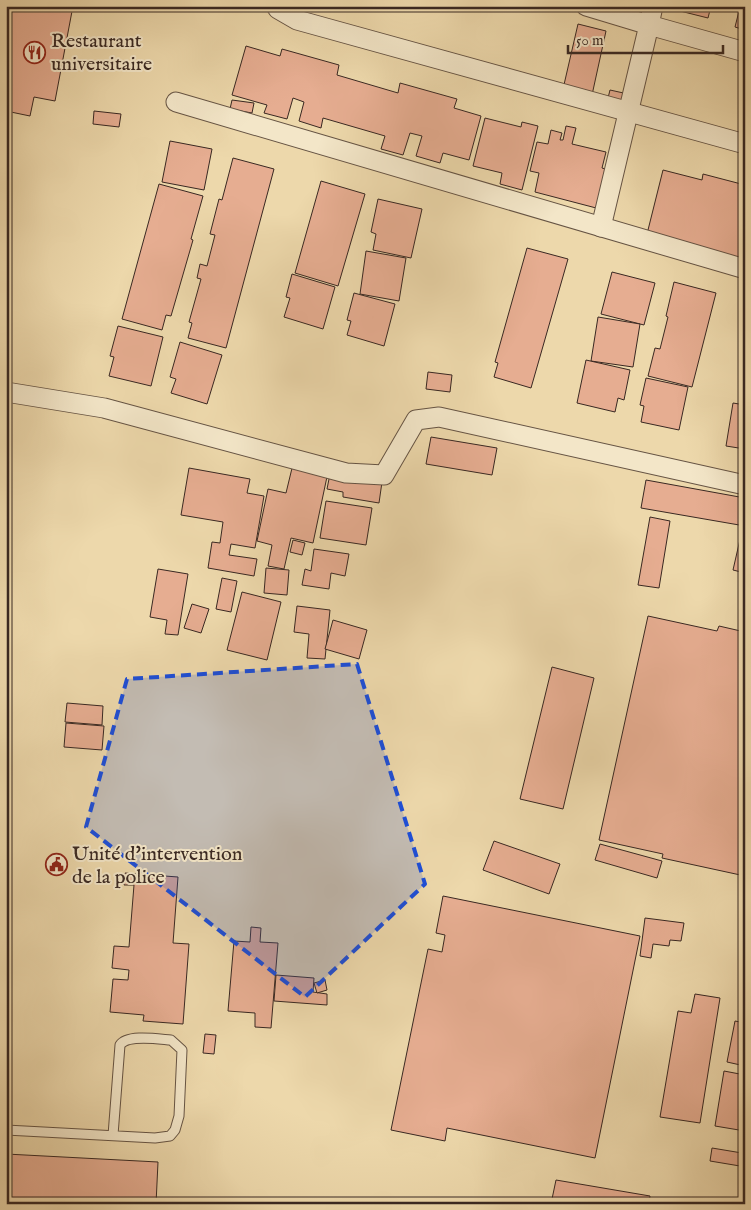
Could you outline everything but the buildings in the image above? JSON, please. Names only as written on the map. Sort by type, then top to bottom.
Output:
[{"type":"street","points":[[276,6],[297,20],[745,144]]},
{"type":"street","points":[[586,6],[745,52]]},
{"type":"street","points":[[601,227],[653,6]]},
{"type":"street","points":[[176,102],[745,269]]},
{"type":"street","points":[[6,392],[104,408],[346,473],[384,475],[416,420],[439,416],[745,485]]},
{"type":"lane","points":[[6,1130],[155,1138],[170,1136],[175,1130],[179,1116],[182,1050],[171,1040],[129,1038],[123,1041],[120,1046],[113,1135]]},
{"type":"highlighted area","points":[[357,664],[425,884],[305,997],[86,827],[127,679]]},
{"type":"place","name":"Restaurant universitaire","points":[[35,52]]},
{"type":"place","name":"Unité d'intervention de la police","points":[[56,865]]}]
